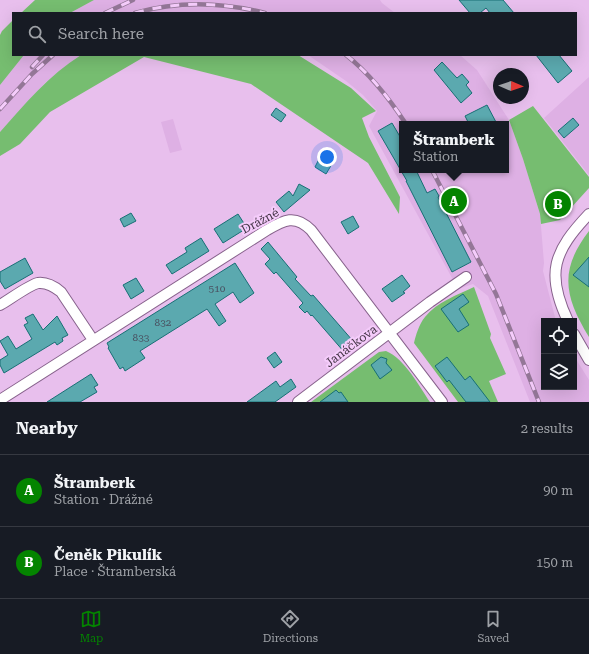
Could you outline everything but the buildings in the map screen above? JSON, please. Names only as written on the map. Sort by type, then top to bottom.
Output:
[{"type":"street","points":[[567,318],[559,298],[556,267],[560,250],[589,214]]},
{"type":"street","name":"Drážné","points":[[0,400],[284,220],[302,222],[311,230],[390,333]]},
{"type":"street","points":[[390,333],[430,302],[466,278]]},
{"type":"street","points":[[0,305],[38,283],[46,283],[54,286],[61,292],[93,340]]},
{"type":"street","name":"Janáčkova","points":[[298,402],[390,333],[442,402]]},
{"type":"street","points":[[577,338],[586,350],[589,360]]},
{"type":"shaded area","points":[[94,0],[380,0],[394,12],[72,12]]},
{"type":"shaded area","points":[[23,56],[80,56],[46,82],[0,132],[0,85]]},
{"type":"shaded area","points":[[309,56],[461,56],[477,70],[493,95],[493,104],[499,104],[509,120],[540,214],[544,263],[543,271],[555,318],[541,318],[541,390],[577,390],[577,361],[589,380],[589,402],[530,402],[488,296],[473,284],[458,289],[369,126],[377,111],[363,95],[346,81]]},
{"type":"shaded area","points":[[589,77],[589,175],[544,118]]},
{"type":"shaded area","points":[[173,119],[182,150],[170,153],[161,122]]},
{"type":"green space","points":[[35,0],[94,0],[72,12],[22,12]]},
{"type":"green space","points":[[12,21],[12,56],[23,56],[0,85],[0,35]]},
{"type":"green space","points":[[80,56],[300,56],[351,88],[376,111],[362,118],[369,137],[400,197],[399,214],[368,163],[251,84],[144,57],[50,112],[20,144],[0,156],[0,132],[48,81]]},
{"type":"green space","points":[[533,106],[589,177],[589,188],[560,220],[541,224],[540,214],[509,120]]},
{"type":"green space","points":[[589,231],[589,337],[574,309],[568,283],[569,271],[573,258],[579,245]]},
{"type":"green space","points":[[474,287],[491,334],[490,338],[506,374],[489,381],[498,402],[458,402],[414,343],[421,323],[435,307]]},
{"type":"green space","points":[[386,351],[405,366],[430,402],[311,402],[379,352]]},
{"type":"railway","points":[[107,12],[133,0]]},
{"type":"railway","points":[[139,12],[167,6],[200,4],[249,9],[261,12]]},
{"type":"railway","points":[[32,67],[42,56]]},
{"type":"railway","points":[[0,109],[32,74],[52,56]]},
{"type":"railway","points":[[347,56],[379,87],[404,121]]},
{"type":"railway","points":[[434,173],[496,294],[539,402]]},
{"type":"place","name":"Štramberk","points":[[454,201]]},
{"type":"place","name":"Čeněk Pikulík","points":[[558,204]]}]
